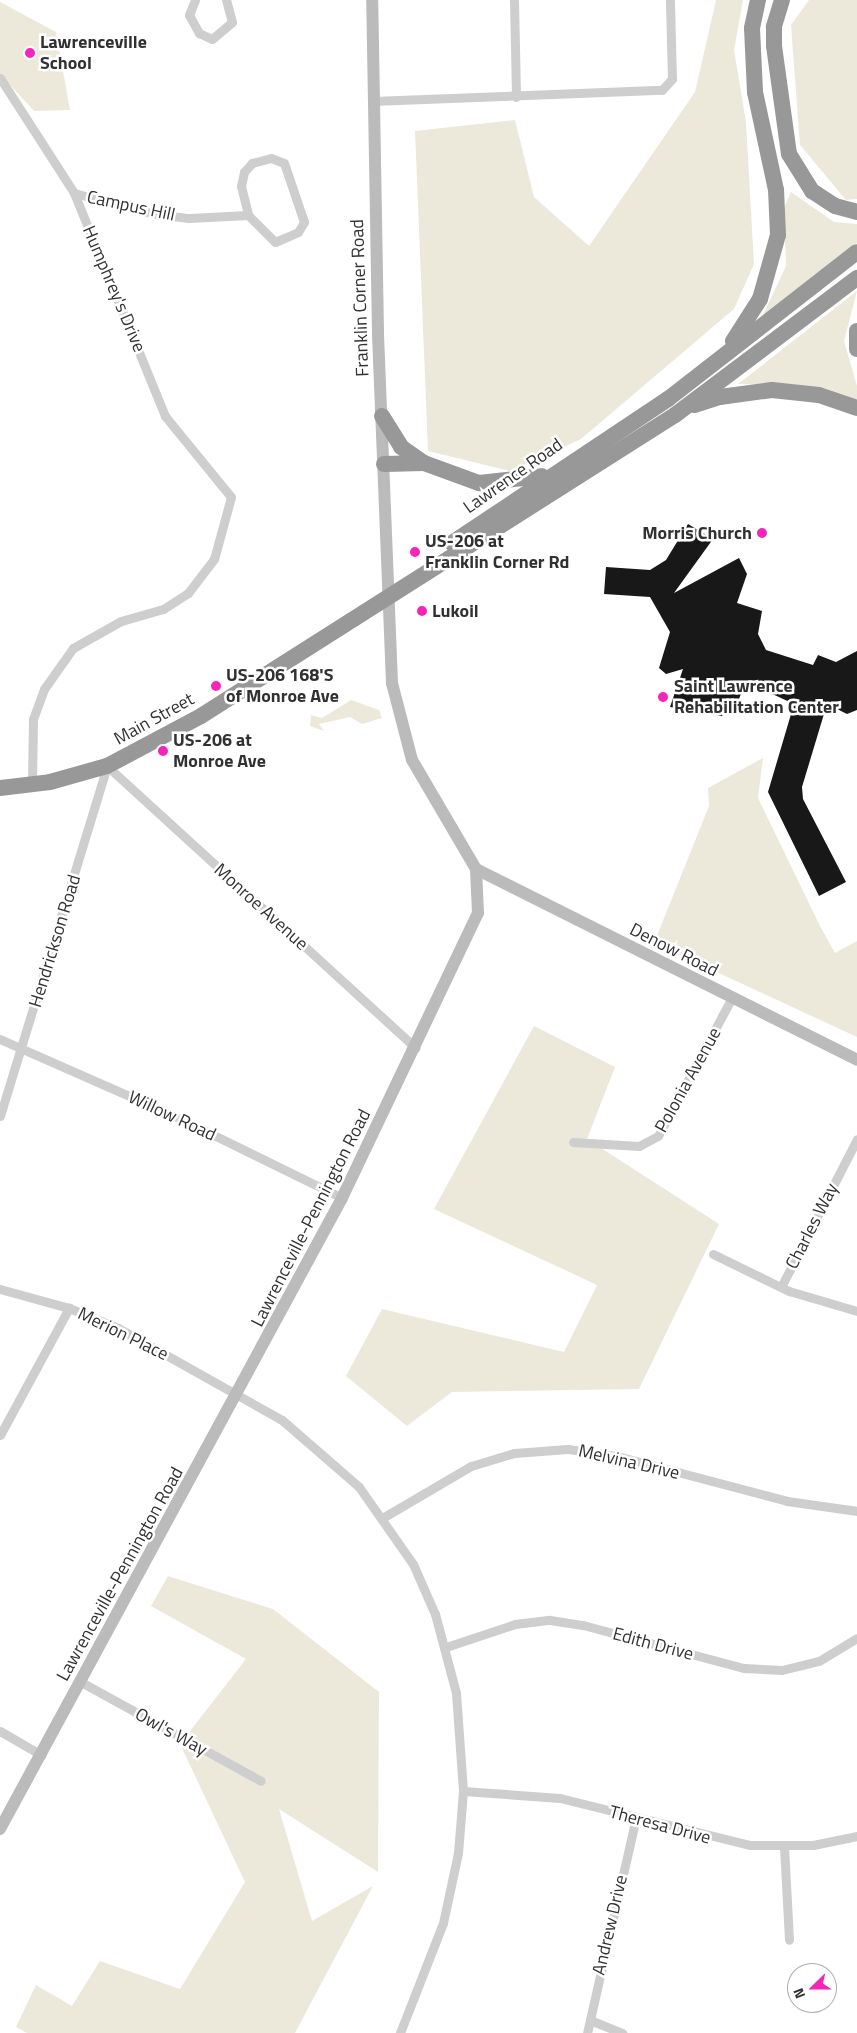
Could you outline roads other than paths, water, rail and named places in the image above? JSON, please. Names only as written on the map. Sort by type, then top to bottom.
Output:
[{"type":"highway","points":[[668,399],[736,337],[760,300],[775,257],[776,190],[762,132],[753,60],[752,28],[758,0]]},
{"type":"highway","points":[[782,0],[774,27],[774,46],[781,114],[792,161],[812,191],[835,206],[857,212]]},
{"type":"highway","name":"Lawrence Road","points":[[386,596],[445,548],[552,474],[668,399],[857,252]]},
{"type":"highway","name":"Lawrence Road","points":[[386,596],[675,415],[857,278]]},
{"type":"highway","points":[[857,332],[857,349]]},
{"type":"highway","points":[[675,415],[720,397],[772,390],[820,395],[857,408]]},
{"type":"highway","points":[[382,416],[401,447],[424,463],[479,482],[526,480],[552,474]]},
{"type":"highway","points":[[384,464],[424,463]]},
{"type":"highway","name":"Main Street","points":[[0,788],[32,785],[107,766],[201,716],[386,596]]},
{"type":"street","points":[[195,0],[189,15],[199,33],[212,39],[232,22],[226,0]]},
{"type":"street","name":"Franklin Corner Road","points":[[372,0],[372,101],[384,464],[386,596]]},
{"type":"street","points":[[514,0],[516,96]]},
{"type":"street","points":[[372,101],[662,90],[672,79],[670,0]]},
{"type":"street","name":"Humphrey's Drive","points":[[0,78],[74,194],[166,416],[231,497],[214,559],[188,593],[163,609],[121,621],[73,648],[44,689],[33,719],[32,785]]},
{"type":"street","points":[[271,158],[284,162],[304,222],[298,232],[275,242],[248,215],[241,186],[244,172],[252,163],[271,158]]},
{"type":"street","name":"Campus Hill","points":[[74,194],[155,214],[189,218],[248,215]]},
{"type":"street","name":"Lawrenceville-Pennington Road","points":[[0,1829],[238,1396],[342,1198],[474,928],[480,898],[476,869],[425,785],[401,730],[392,683],[386,596]]},
{"type":"street","name":"Hendrickson Road","points":[[0,1116],[107,766]]},
{"type":"street","name":"Monroe Avenue","points":[[107,766],[416,1048]]},
{"type":"street","name":"Denow Road","points":[[476,869],[731,999],[857,1060]]},
{"type":"street","name":"Polonia Avenue","points":[[573,1142],[639,1146],[658,1136],[731,999]]},
{"type":"street","name":"Willow Road","points":[[0,1039],[22,1047],[342,1198]]},
{"type":"street","name":"Charles Way","points":[[781,1287],[857,1139]]},
{"type":"street","points":[[713,1254],[781,1287],[857,1311]]},
{"type":"street","name":"Merion Place","points":[[0,1289],[69,1308],[118,1328],[238,1396],[310,1440],[353,1480],[384,1517],[421,1581],[446,1647],[461,1728],[464,1791],[458,1853],[443,1923],[400,2033]]},
{"type":"street","points":[[0,1436],[69,1308]]},
{"type":"street","name":"Melvina Drive","points":[[384,1517],[471,1466],[514,1453],[568,1449],[617,1456],[787,1500],[857,1511]]},
{"type":"street","name":"Edith Drive","points":[[446,1647],[515,1624],[550,1620],[583,1625],[744,1668],[782,1670],[819,1661],[857,1638]]},
{"type":"street","name":"Owl's Way","points":[[81,1682],[261,1781]]},
{"type":"street","points":[[0,1731],[41,1755]]},
{"type":"street","name":"Theresa Drive","points":[[464,1791],[560,1798],[721,1841],[784,1847],[857,1836]]},
{"type":"street","name":"Andrew Drive","points":[[587,2033],[636,1818]]},
{"type":"street","points":[[784,1847],[790,1940]]},
{"type":"street","points":[[590,2020],[622,2033]]},
{"type":"place","name":"Lawrenceville School","points":[[30,53]]},
{"type":"place","name":"Morris Church","points":[[762,533]]},
{"type":"place","name":"US-206 at Franklin Corner Rd","points":[[415,552]]},
{"type":"place","name":"Lukoil","points":[[422,611]]},
{"type":"place","name":"US-206 168'S of Monroe Ave","points":[[216,686]]},
{"type":"place","name":"Saint Lawrence Rehabilitation Center","points":[[663,697]]},
{"type":"place","name":"US-206 at Monroe Ave","points":[[163,751]]}]
